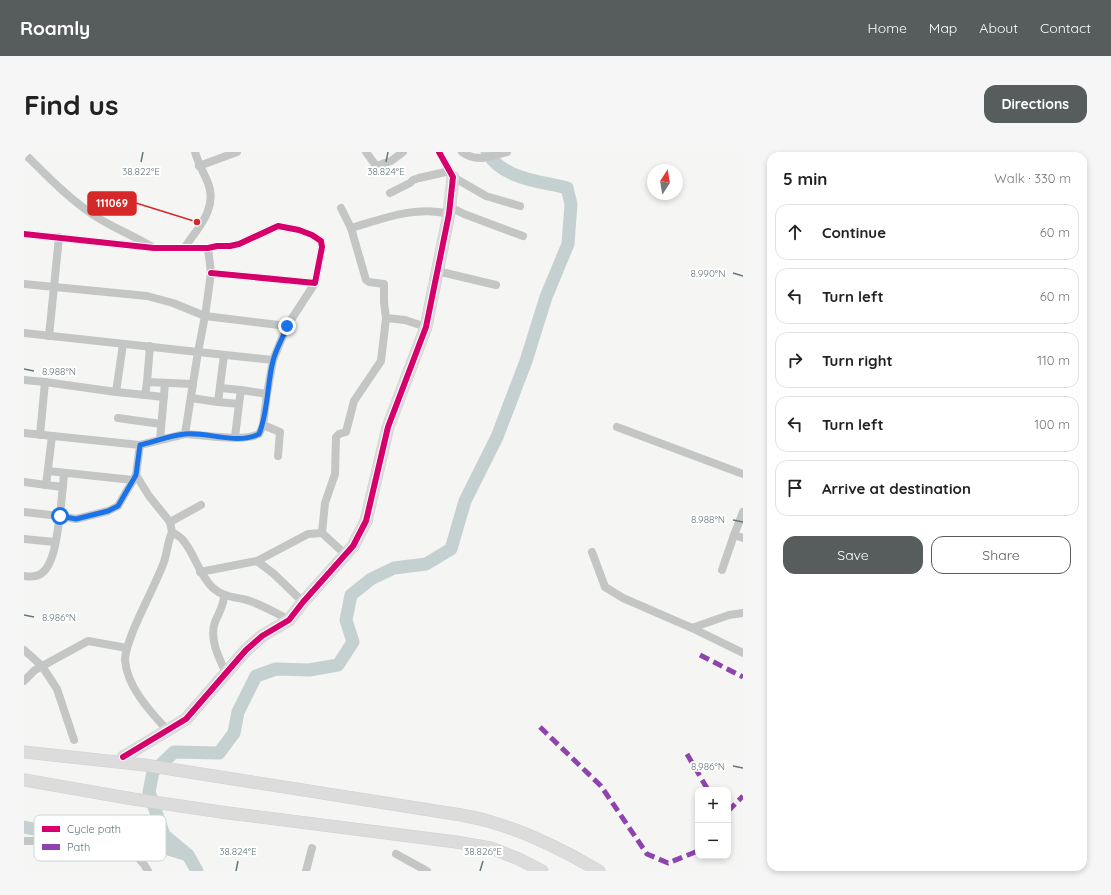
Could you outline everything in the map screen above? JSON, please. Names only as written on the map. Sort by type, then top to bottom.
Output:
[{"type":"main road","points":[[123,757],[186,719],[246,650],[262,636],[289,620],[353,546],[366,521],[388,427],[426,327],[450,211],[451,174]]},
{"type":"main road","points":[[24,752],[145,766],[461,815],[494,823],[528,836],[579,859],[599,871]]},
{"type":"main road","points":[[24,780],[133,799],[228,813],[456,842],[491,848],[520,859],[542,871]]},
{"type":"street","points":[[185,248],[208,213],[211,195],[208,183],[199,166],[195,152]]},
{"type":"street","points":[[199,166],[237,152]]},
{"type":"street","points":[[366,152],[376,166],[391,161],[403,152]]},
{"type":"street","points":[[439,152],[451,174],[486,196],[520,206]]},
{"type":"street","points":[[462,152],[471,158],[486,158],[504,153]]},
{"type":"street","points":[[24,154],[48,177],[95,216],[154,248]]},
{"type":"street","points":[[390,192],[410,184],[413,180],[419,178],[451,174]]},
{"type":"street","points":[[322,533],[325,503],[335,474],[336,437],[339,434],[346,432],[354,401],[381,361],[386,318],[384,284],[369,282],[366,280],[351,228],[341,208]]},
{"type":"street","points":[[351,228],[396,215],[419,212],[450,211],[523,236]]},
{"type":"street","points":[[24,234],[154,248],[208,248],[239,244],[278,226],[300,230],[312,235],[321,241],[322,247],[315,283],[287,326],[273,360],[263,425],[259,434],[253,437],[235,438],[185,434],[140,445],[24,433]]},
{"type":"street","points":[[49,336],[60,237]]},
{"type":"street","points":[[185,434],[211,273],[208,248]]},
{"type":"street","points":[[437,272],[496,285]]},
{"type":"street","points":[[211,273],[315,283]]},
{"type":"street","points":[[24,284],[147,296],[173,303],[205,316],[287,326]]},
{"type":"street","points":[[386,318],[406,320],[426,327]]},
{"type":"street","points":[[24,333],[273,360]]},
{"type":"street","points":[[116,392],[123,344]]},
{"type":"street","points":[[145,395],[150,346]]},
{"type":"street","points":[[218,402],[224,355]]},
{"type":"street","points":[[24,380],[164,397]]},
{"type":"street","points":[[40,435],[45,382]]},
{"type":"street","points":[[147,382],[193,384]]},
{"type":"street","points":[[160,440],[165,383]]},
{"type":"street","points":[[220,388],[267,394]]},
{"type":"street","points":[[235,438],[241,390]]},
{"type":"street","points":[[191,398],[239,404]]},
{"type":"street","points":[[118,418],[161,424]]},
{"type":"street","points":[[263,425],[280,432],[278,456]]},
{"type":"street","points":[[617,427],[743,474]]},
{"type":"street","points":[[46,485],[52,436]]},
{"type":"street","points":[[24,512],[76,519],[108,511],[118,506],[135,478],[140,445]]},
{"type":"street","points":[[48,471],[64,474],[135,478],[170,522],[172,532],[163,565],[141,611],[127,648],[125,659],[130,678],[148,709],[167,730]]},
{"type":"street","points":[[24,576],[32,577],[41,574],[47,568],[52,558],[60,516],[64,474]]},
{"type":"street","points":[[24,482],[63,487]]},
{"type":"street","points":[[170,522],[201,505]]},
{"type":"street","points":[[722,570],[743,512]]},
{"type":"street","points":[[172,532],[187,546],[200,572],[213,588],[224,595],[247,600],[267,607],[289,620]]},
{"type":"street","points":[[200,572],[257,561],[308,534],[322,533],[345,554]]},
{"type":"street","points":[[734,535],[743,538]]},
{"type":"street","points":[[24,539],[55,542]]},
{"type":"street","points":[[592,552],[606,587],[623,598],[692,628],[743,653]]},
{"type":"street","points":[[257,561],[274,574],[303,602]]},
{"type":"street","points":[[224,595],[224,603],[214,626],[214,635],[216,649],[226,673]]},
{"type":"street","points":[[692,628],[729,615],[743,613]]},
{"type":"street","points":[[24,681],[35,670],[88,641],[127,648]]},
{"type":"street","points":[[24,650],[42,666],[57,689],[74,740]]},
{"type":"street","points":[[306,871],[312,848]]},
{"type":"street","points":[[396,854],[427,871]]},
{"type":"street","points":[[140,861],[148,871]]},
{"type":"waterway","points":[[157,815],[149,792],[153,772],[174,752],[219,753],[234,733],[238,712],[256,676],[276,669],[309,670],[338,665],[353,642],[346,620],[351,595],[371,579],[394,568],[426,564],[451,549],[465,501],[497,437],[526,361],[546,297],[568,244],[571,204],[567,188],[522,178],[502,168],[487,152]]},
{"type":"waterway","points":[[24,827],[34,829]]},
{"type":"waterway","points":[[166,837],[188,855]]},
{"type":"waterway","points":[[166,848],[188,855],[197,871]]},
{"type":"marked path","points":[[700,655],[743,677]]},
{"type":"marked path","points":[[540,727],[601,786],[647,854],[668,863],[695,852]]},
{"type":"marked path","points":[[687,754],[706,787]]},
{"type":"marked path","points":[[731,808],[743,796]]},
{"type":"cycle path","points":[[123,757],[186,719],[246,650],[262,636],[289,620],[353,546],[366,521],[388,427],[426,327],[449,214],[453,177],[439,152]]},
{"type":"cycle path","points":[[24,234],[154,248],[208,248],[239,244],[278,226],[299,230],[312,235],[321,241],[322,247],[315,283],[211,273]]},
{"type":"place","name":"111069","points":[[197,222]]},
{"type":"route","points":[[60,516],[76,519],[108,511],[118,506],[136,475],[140,445],[185,434],[235,438],[253,437],[259,434],[263,425],[273,360],[287,326]]}]
